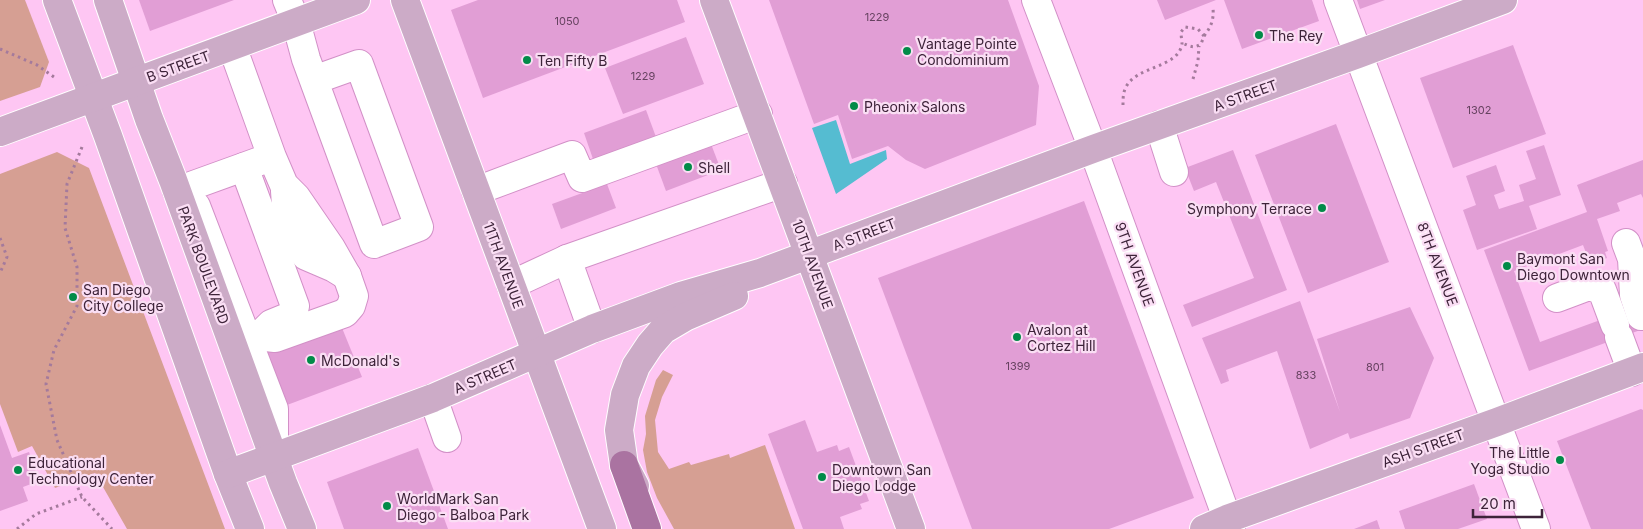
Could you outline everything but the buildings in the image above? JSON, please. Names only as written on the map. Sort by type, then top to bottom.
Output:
[{"type":"highway","points":[[624,465],[647,529]]},
{"type":"main road","points":[[57,0],[94,97],[228,474],[250,529]]},
{"type":"main road","name":"PARK BOULEVARD","points":[[108,0],[177,191],[246,341],[274,458],[302,529]]},
{"type":"main road","name":"B STREET","points":[[0,132],[232,46],[292,11],[356,0]]},
{"type":"main road","name":"11TH AVENUE","points":[[405,0],[602,529]]},
{"type":"main road","name":"10TH AVENUE","points":[[714,0],[911,529]]},
{"type":"main road","name":"A STREET","points":[[228,474],[433,398],[592,329],[681,296],[760,273],[810,255],[1093,148],[1358,54],[1503,0]]},
{"type":"main road","points":[[658,529],[624,465],[619,430],[625,395],[636,366],[663,330],[685,317],[755,286],[760,273]]},
{"type":"main road","name":"ASH STREET","points":[[1220,526],[1637,369]]},
{"type":"street","points":[[392,0],[455,174],[486,218]]},
{"type":"street","name":"9TH AVENUE","points":[[1036,0],[1093,148],[1220,526]]},
{"type":"street","name":"8TH AVENUE","points":[[1338,0],[1536,529]]},
{"type":"street","points":[[292,11],[314,80],[374,244],[419,227],[360,64],[314,80]]},
{"type":"street","points":[[232,46],[272,157],[284,184],[296,197],[341,264],[354,296],[351,306],[345,313],[274,338],[246,341]]},
{"type":"street","points":[[476,191],[572,155],[582,178],[758,114]]},
{"type":"street","points":[[1159,125],[1174,172]]},
{"type":"street","points":[[177,191],[272,157]]},
{"type":"street","points":[[244,167],[295,306],[293,315],[271,324],[246,341]]},
{"type":"street","points":[[511,285],[567,259],[783,183]]},
{"type":"street","points":[[1614,322],[1637,305],[1632,259],[1626,243]]},
{"type":"street","points":[[567,259],[592,329]]},
{"type":"street","points":[[1557,298],[1590,286],[1602,290],[1614,322],[1637,369]]},
{"type":"street","points":[[433,398],[447,438]]},
{"type":"path","points":[[1182,43],[1194,48],[1201,44],[1204,36],[1210,29],[1213,8]]},
{"type":"path","points":[[1123,105],[1124,90],[1133,77],[1151,68],[1165,64],[1178,53],[1182,43],[1181,32],[1185,27],[1198,29],[1204,36]]},
{"type":"path","points":[[1192,79],[1198,61],[1198,46]]},
{"type":"path","points":[[0,50],[37,65],[54,77]]},
{"type":"path","points":[[82,146],[67,184],[65,228],[77,267],[77,306],[54,350],[46,384],[57,440],[82,497],[111,529]]},
{"type":"path","points":[[0,238],[7,257],[0,272]]},
{"type":"path","points":[[17,529],[36,514],[82,497]]},
{"type":"shaded area","points":[[0,0],[25,0],[49,62],[40,87],[0,101]]},
{"type":"shaded area","name":"San Diego City College","points":[[57,152],[89,168],[225,529],[127,529],[95,473],[55,488],[32,446],[18,452],[0,404],[0,174]]},
{"type":"shaded area","points":[[663,370],[673,375],[662,397],[655,420],[658,452],[669,469],[689,462],[691,465],[729,454],[730,458],[765,445],[795,529],[674,529],[657,498],[647,472],[643,450],[646,434],[645,416],[656,380]]},
{"type":"water","points":[[836,120],[850,164],[886,150],[887,159],[836,194],[812,128]]},
{"type":"place","name":"The Rey","points":[[1259,35]]},
{"type":"place","name":"Vantage Pointe Condominium","points":[[907,51]]},
{"type":"place","name":"Ten Fifty B","points":[[527,60]]},
{"type":"place","name":"Pheonix Salons","points":[[854,106]]},
{"type":"place","name":"Shell","points":[[688,167]]},
{"type":"place","name":"Symphony Terrace","points":[[1322,208]]},
{"type":"place","name":"Baymont San Diego Downtown","points":[[1507,266]]},
{"type":"place","name":"San Diego City College","points":[[73,297]]},
{"type":"place","name":"Avalon at Cortez Hill","points":[[1017,337]]},
{"type":"place","name":"McDonald's","points":[[311,360]]},
{"type":"place","name":"The Little Yoga Studio","points":[[1560,460]]},
{"type":"place","name":"Educational Technology Center","points":[[18,470]]},
{"type":"place","name":"Downtown San Diego Lodge","points":[[822,477]]},
{"type":"place","name":"WorldMark San Diego - Balboa Park","points":[[387,506]]}]
